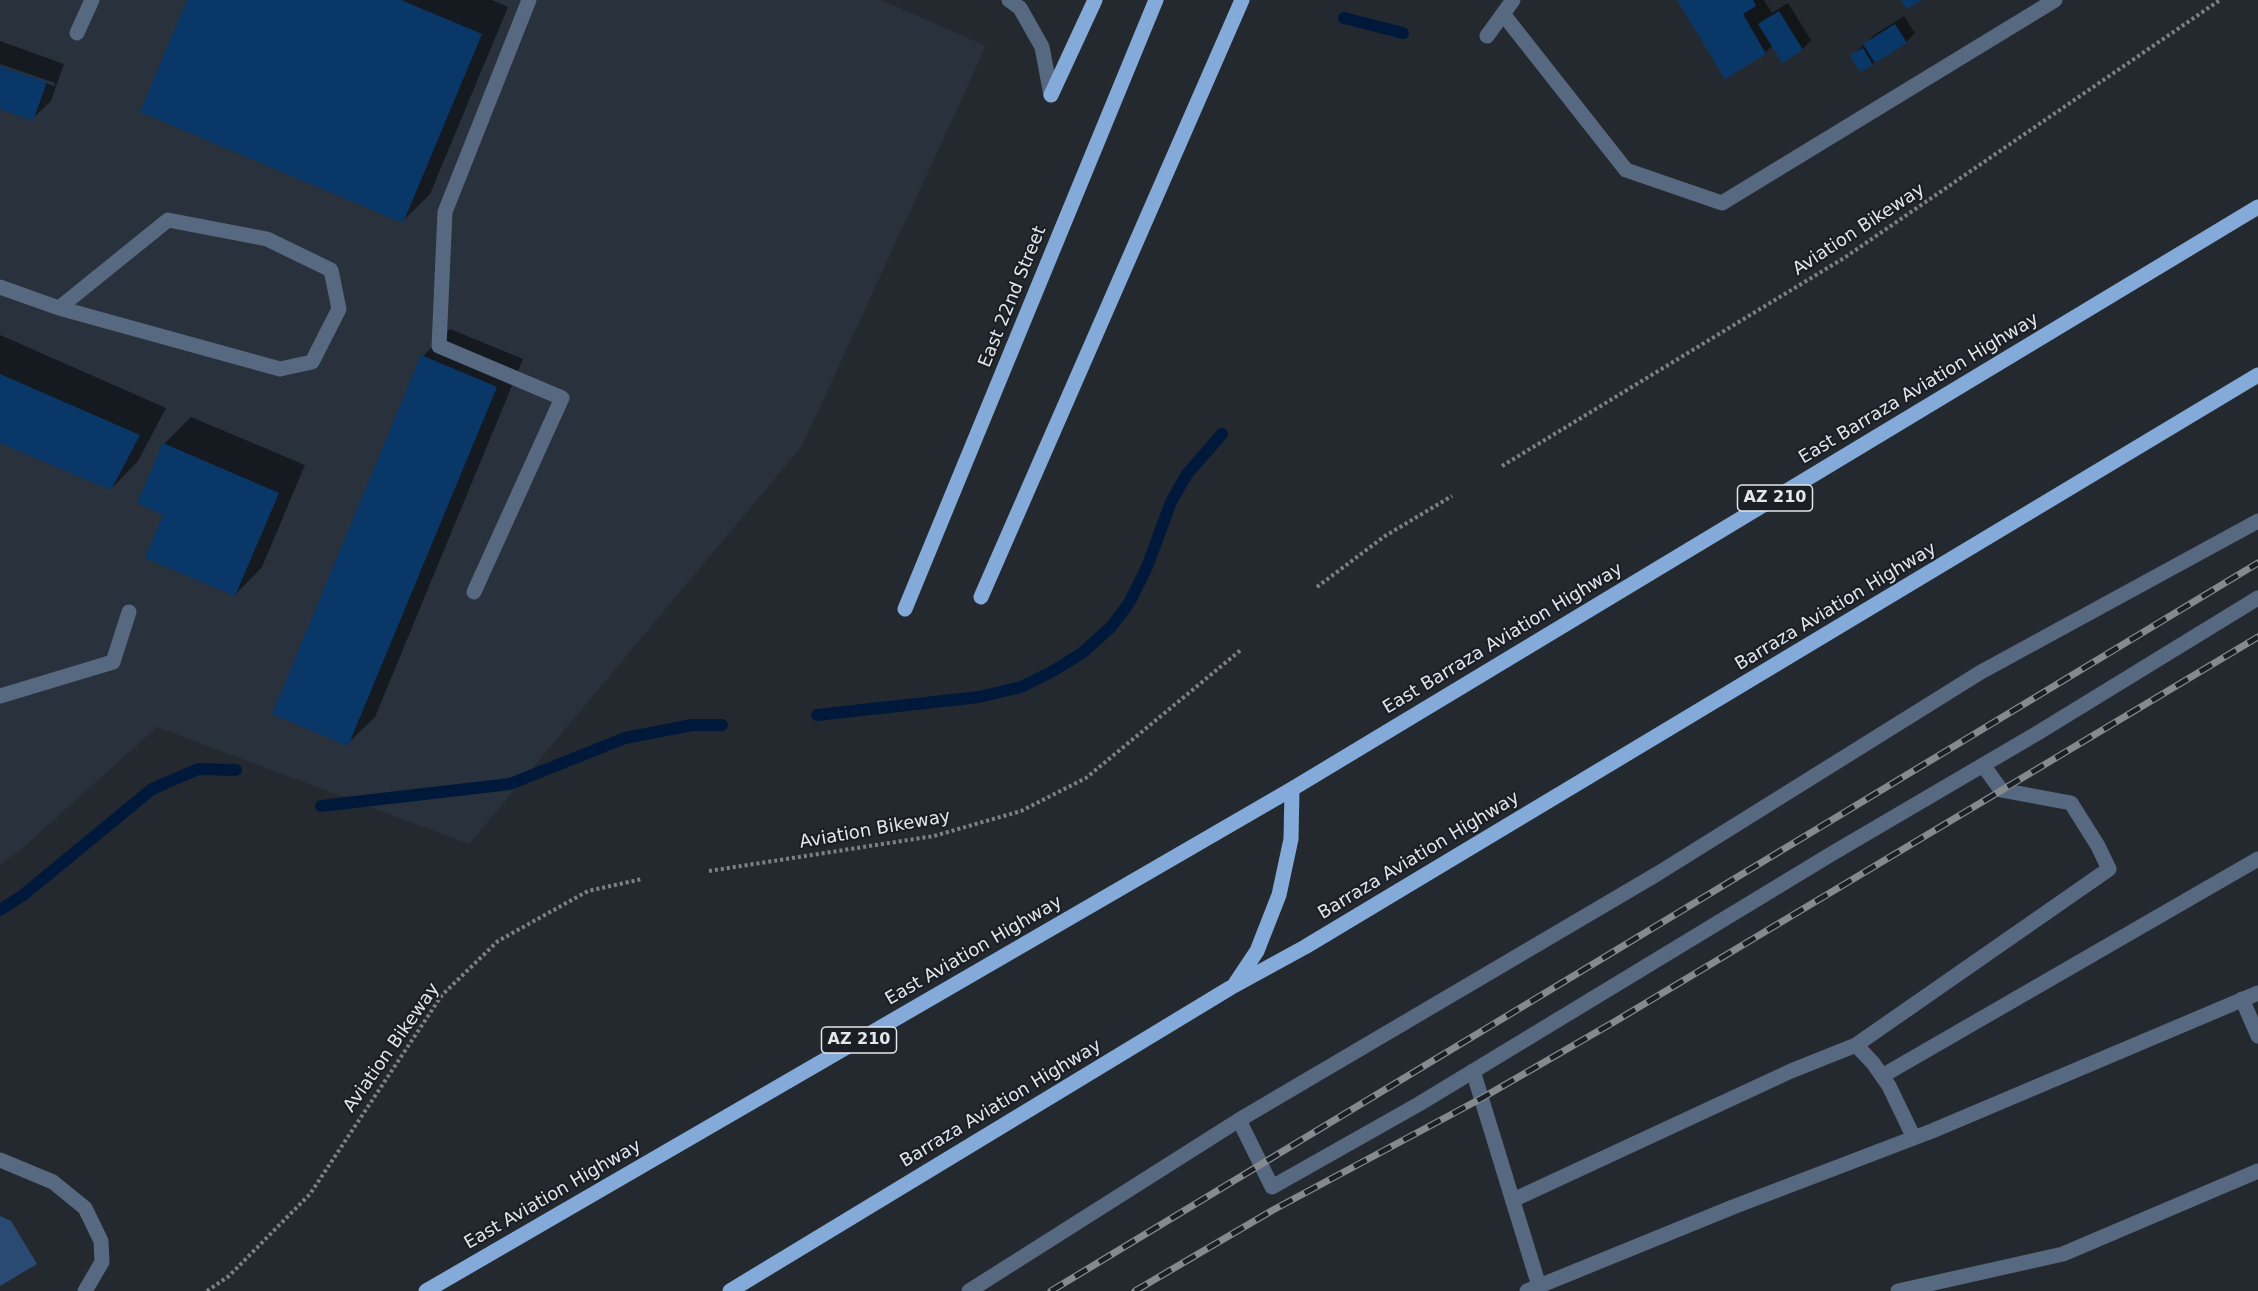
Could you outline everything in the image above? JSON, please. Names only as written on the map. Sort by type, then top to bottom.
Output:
[{"type":"main road","points":[[1051,95],[1095,0]]},
{"type":"main road","name":"East 22nd Street","points":[[905,609],[1156,0]]},
{"type":"main road","points":[[981,597],[1242,0]]},
{"type":"main road","name":"East Barraza Aviation Highway","points":[[1292,789],[2258,207]]},
{"type":"main road","name":"Barraza Aviation Highway","points":[[730,1291],[1233,987],[1376,905],[2258,375]]},
{"type":"main road","points":[[1233,987],[1257,951],[1279,895],[1291,839],[1292,789]]},
{"type":"main road","name":"East Aviation Highway","points":[[426,1291],[1292,789]]},
{"type":"street","points":[[77,33],[92,0]]},
{"type":"street","points":[[474,592],[562,398],[439,346],[445,212],[529,0]]},
{"type":"street","points":[[1009,0],[1020,8],[1041,47],[1051,95]]},
{"type":"street","points":[[1487,36],[1513,0]]},
{"type":"street","points":[[1503,14],[1626,170],[1722,203],[2055,0]]},
{"type":"street","points":[[0,287],[59,308],[280,369],[312,362],[339,309],[332,270],[267,239],[168,220],[59,308]]},
{"type":"street","points":[[969,1291],[1239,1120],[1657,873],[1981,672],[2258,521]]},
{"type":"street","points":[[1239,1120],[1272,1187],[1419,1104],[2258,598]]},
{"type":"street","points":[[0,696],[113,662],[129,612]]},
{"type":"street","points":[[1513,1200],[1791,1071],[1856,1045],[2109,869],[2098,846],[2071,803],[2001,790],[1983,765]]},
{"type":"street","points":[[1882,1076],[2258,859]]},
{"type":"street","points":[[1473,1071],[1513,1200],[1533,1288],[1733,1207],[1914,1138],[2258,993]]},
{"type":"street","points":[[2242,999],[2258,1036]]},
{"type":"street","points":[[1856,1045],[1873,1063],[1889,1086],[1914,1138]]},
{"type":"street","points":[[0,1160],[53,1182],[85,1208],[100,1241],[102,1263],[85,1291]]},
{"type":"street","points":[[1898,1291],[2063,1254],[2258,1171]]},
{"type":"path","name":"Aviation Bikeway","points":[[1502,466],[1844,258],[2220,0]]},
{"type":"path","points":[[1317,587],[1385,536],[1452,496]]},
{"type":"path","name":"Aviation Bikeway","points":[[709,871],[934,836],[1021,811],[1086,778],[1242,649]]},
{"type":"path","name":"Aviation Bikeway","points":[[207,1291],[229,1276],[310,1194],[442,995],[498,940],[588,891],[642,879]]},
{"type":"shaded area","points":[[0,0],[881,0],[986,46],[802,446],[469,844],[157,727],[18,852],[0,864]]},
{"type":"shaded area","points":[[0,1216],[11,1221],[37,1264],[0,1286]]},
{"type":"building","points":[[187,0],[401,0],[482,34],[403,223],[140,112]]},
{"type":"building","points":[[1677,0],[1753,0],[1756,6],[1743,14],[1766,54],[1725,79]]},
{"type":"building","points":[[1901,0],[1922,0],[1907,9]]},
{"type":"building","points":[[1779,11],[1803,50],[1782,63],[1758,24]]},
{"type":"building","points":[[1895,24],[1907,43],[1875,63],[1863,44]]},
{"type":"building","points":[[1863,48],[1873,65],[1860,72],[1850,55]]},
{"type":"building","points":[[0,66],[47,82],[33,121],[0,109]]},
{"type":"building","points":[[421,355],[497,387],[348,746],[272,714]]},
{"type":"building","points":[[0,374],[140,435],[111,490],[0,443]]},
{"type":"building","points":[[163,443],[279,493],[235,596],[145,558],[163,515],[137,503]]},
{"type":"waterway","points":[[1344,18],[1403,33]]},
{"type":"waterway","points":[[817,715],[979,697],[1021,687],[1082,653],[1111,627],[1129,603],[1147,567],[1171,502],[1187,474],[1222,434]]},
{"type":"waterway","points":[[321,806],[510,784],[625,738],[692,725],[722,725]]},
{"type":"waterway","points":[[0,910],[22,896],[152,789],[198,769],[236,770]]},
{"type":"railway","points":[[1051,1291],[2258,563]]},
{"type":"railway","points":[[1135,1291],[1273,1210],[1482,1098],[1614,1022],[2258,637]]}]
